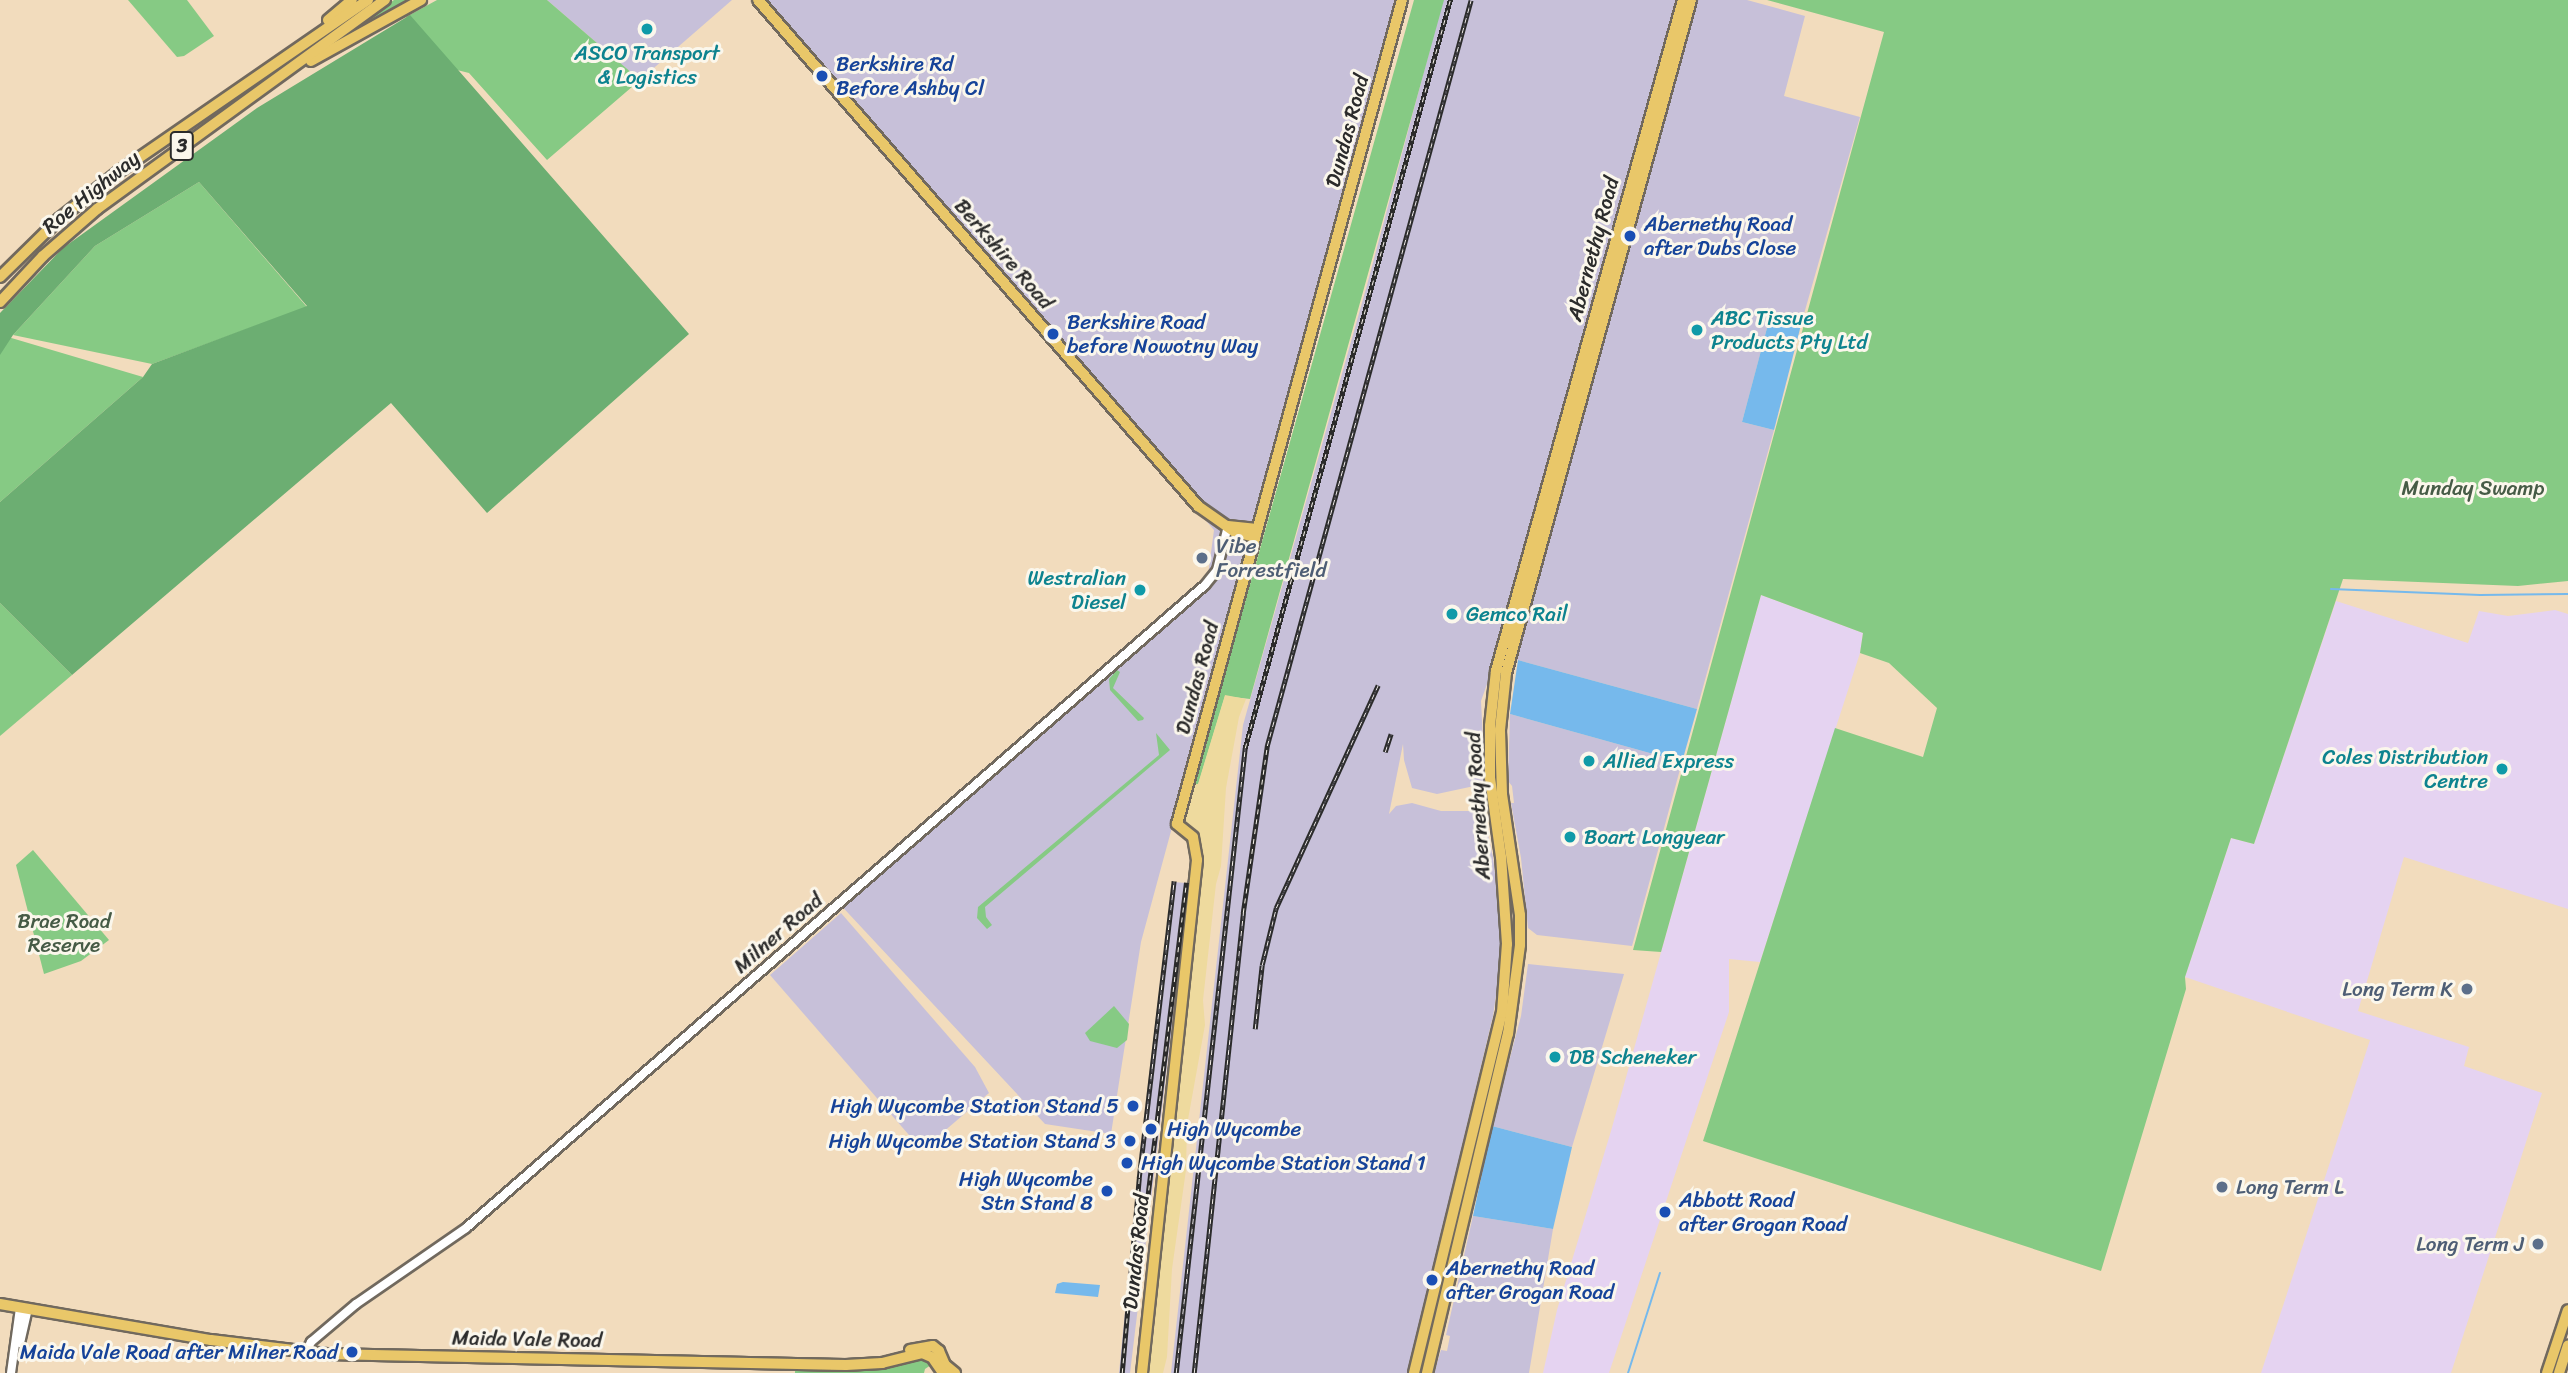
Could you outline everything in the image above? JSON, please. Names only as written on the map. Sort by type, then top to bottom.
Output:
[{"type":"highway","points":[[274,64],[352,0]]},
{"type":"highway","name":"Roe Highway","points":[[0,277],[34,242],[88,196],[368,0]]},
{"type":"highway","name":"Roe Highway","points":[[0,302],[43,256],[97,209],[385,0]]},
{"type":"highway","points":[[269,84],[421,0]]},
{"type":"main road","name":"Berkshire Road","points":[[758,0],[1198,506],[1235,532],[1256,533]]},
{"type":"main road","name":"Dundas Road","points":[[1142,1373],[1196,860],[1193,837],[1177,824],[1402,0]]},
{"type":"main road","name":"Abernethy Road","points":[[1415,1373],[1502,1013],[1507,944],[1501,857],[1490,778],[1490,726],[1501,672],[1683,0]]},
{"type":"main road","name":"Abernethy Road","points":[[1612,270],[1691,0]]},
{"type":"main road","name":"Abernethy Road","points":[[1427,1373],[1508,1034],[1520,945],[1520,915],[1502,794],[1501,672]]},
{"type":"main road","name":"Maida Vale Road","points":[[0,1304],[111,1322],[140,1323],[309,1353],[868,1365],[925,1353],[934,1359],[943,1373]]},
{"type":"main road","points":[[2547,1373],[2568,1310]]},
{"type":"main road","points":[[2559,1373],[2568,1345]]},
{"type":"main road","name":"Maida Vale Road","points":[[834,1364],[930,1346],[939,1351],[945,1365],[955,1373]]},
{"type":"street","name":"Milner Road","points":[[309,1353],[318,1338],[375,1288],[428,1257],[466,1228],[1205,586],[1217,570],[1228,526]]},
{"type":"street","points":[[14,1373],[24,1308]]},
{"type":"shaded area","points":[[547,0],[732,0],[640,80]]},
{"type":"shaded area","points":[[753,0],[1396,0],[1141,942],[1111,1134],[1045,1124],[835,899],[1208,575],[1214,530]]},
{"type":"shaded area","points":[[1443,0],[1747,0],[1805,16],[1784,96],[1860,117],[1802,321],[1771,313],[1742,422],[1774,430],[1697,709],[1518,660],[1492,670],[1481,701],[1485,779],[1479,785],[1437,794],[1412,788],[1404,760],[1403,744],[1389,814],[1396,806],[1412,803],[1441,811],[1476,811],[1484,818],[1493,857],[1501,925],[1500,969],[1493,1016],[1408,1373],[1171,1373],[1243,725],[1367,285]]},
{"type":"shaded area","points":[[1761,595],[1863,633],[1860,653],[1760,962],[1729,959],[1729,1012],[1609,1373],[1543,1373],[1557,1310],[1611,1131]]},
{"type":"shaded area","points":[[2336,601],[2468,643],[2479,611],[2508,616],[2555,610],[2568,614],[2568,909],[2404,857],[2358,1011],[2469,1047],[2464,1066],[2542,1093],[2451,1373],[2261,1373],[2370,1040],[2185,977],[2231,838],[2254,844]]},
{"type":"shaded area","points":[[1510,714],[1682,762],[1632,946],[1537,935],[1528,928],[1521,858],[1511,803],[1514,803],[1512,786],[1508,781]]},
{"type":"shaded area","points":[[1173,882],[1187,883],[1172,1026],[1130,1373],[1119,1373],[1140,1157]]},
{"type":"shaded area","points":[[841,913],[975,1067],[989,1093],[922,1150],[770,975]]},
{"type":"shaded area","points":[[1528,964],[1624,974],[1572,1147],[1492,1126],[1521,1016]]},
{"type":"shaded area","points":[[1473,1216],[1553,1229],[1529,1373],[1434,1373],[1441,1350],[1447,1351],[1450,1336],[1446,1335]]},
{"type":"green space","points":[[128,0],[187,0],[214,36],[184,56],[177,57]]},
{"type":"green space","points":[[394,0],[416,0],[299,64]]},
{"type":"green space","points":[[437,0],[547,0],[640,80],[547,160],[469,73],[457,70],[406,17]]},
{"type":"green space","points":[[1414,0],[1444,0],[1250,699],[1225,696],[1198,785],[1194,784]]},
{"type":"green space","name":"Munday Swamp","points":[[1767,0],[2568,0],[2568,581],[2518,586],[2343,579],[2254,844],[2231,838],[2185,977],[2186,989],[2101,1271],[1703,1141],[1835,728],[1923,757],[1937,708],[1889,663],[1860,653],[1863,633],[1761,595],[1661,952],[1633,950],[1884,32]]},
{"type":"green space","points":[[410,15],[689,334],[487,513],[391,403],[72,675],[0,603],[0,502],[143,377],[152,364],[307,306],[199,182],[95,246],[13,335],[0,355],[0,313],[63,248],[257,108]]},
{"type":"green space","points":[[199,182],[307,307],[152,364],[13,335],[95,246]]},
{"type":"green space","points":[[8,337],[143,377],[0,502],[0,349]]},
{"type":"green space","points":[[0,603],[72,675],[0,736]]},
{"type":"green space","points":[[1117,670],[1120,672],[1113,688],[1143,720],[1138,721],[1110,690],[1109,679]]},
{"type":"green space","points":[[1156,733],[1170,750],[985,907],[986,917],[992,925],[987,929],[977,918],[978,907],[1159,755]]},
{"type":"green space","name":"Brae Road Reserve","points":[[33,850],[109,940],[81,961],[44,974],[16,865]]},
{"type":"green space","points":[[1114,1006],[1129,1024],[1127,1040],[1117,1048],[1090,1041],[1085,1033]]},
{"type":"green space","points":[[926,1359],[931,1365],[924,1373],[795,1373],[795,1368],[880,1368]]},
{"type":"sand","points":[[1225,695],[1246,699],[1239,717],[1226,788],[1221,866],[1216,884],[1203,1000],[1205,1025],[1187,1125],[1186,1170],[1172,1269],[1167,1357],[1163,1373],[1147,1373],[1201,876],[1197,875],[1200,856],[1182,822],[1194,784],[1198,784]]},
{"type":"water","points":[[1771,313],[1802,321],[1774,430],[1742,422]]},
{"type":"water","points":[[1518,660],[1697,709],[1682,762],[1510,714]]},
{"type":"water","points":[[1492,1126],[1572,1147],[1553,1229],[1473,1216]]},
{"type":"water","points":[[1063,1282],[1100,1285],[1098,1297],[1055,1293],[1057,1284]]},
{"type":"waterway","points":[[2331,589],[2480,595],[2568,594]]},
{"type":"waterway","points":[[1628,1373],[1660,1273]]},
{"type":"railway","points":[[1176,1373],[1245,748],[1450,0]]},
{"type":"railway","points":[[1194,1373],[1243,913],[1267,746],[1471,0]]},
{"type":"railway","points":[[1255,1029],[1262,965],[1276,908],[1378,685]]},
{"type":"railway","points":[[1385,752],[1391,734]]},
{"type":"railway","points":[[1122,1373],[1139,1178],[1174,881]]},
{"type":"railway","points":[[1146,1210],[1186,882]]},
{"type":"place","name":"ASCO Transport & Logistics","points":[[647,29]]},
{"type":"place","name":"Berkshire Rd Before Ashby Cl","points":[[822,76]]},
{"type":"place","name":"Abernethy Road after Dubs Close","points":[[1630,236]]},
{"type":"place","name":"ABC Tissue Products Pty Ltd","points":[[1697,330]]},
{"type":"place","name":"Berkshire Road before Nowotny Way","points":[[1053,334]]},
{"type":"place","name":"Vibe Forrestfield","points":[[1202,558]]},
{"type":"place","name":"Westralian Diesel","points":[[1140,590]]},
{"type":"place","name":"Gemco Rail","points":[[1452,614]]},
{"type":"place","name":"Allied Express","points":[[1589,761]]},
{"type":"place","name":"Coles Distribution Centre","points":[[2502,769]]},
{"type":"place","name":"Boart Longyear","points":[[1570,837]]},
{"type":"place","name":"Long Term K","points":[[2467,989]]},
{"type":"place","name":"DB Scheneker","points":[[1555,1057]]},
{"type":"place","name":"High Wycombe Station Stand 5","points":[[1133,1106]]},
{"type":"place","name":"High Wycombe","points":[[1151,1129]]},
{"type":"place","name":"High Wycombe Station Stand 3","points":[[1130,1141]]},
{"type":"place","name":"High Wycombe Station Stand 1","points":[[1127,1163]]},
{"type":"place","name":"Long Term L","points":[[2222,1187]]},
{"type":"place","name":"High Wycombe Stn Stand 8","points":[[1107,1191]]},
{"type":"place","name":"Abbott Road after Grogan Road","points":[[1665,1212]]},
{"type":"place","name":"Long Term J","points":[[2538,1244]]},
{"type":"place","name":"Abernethy Road after Grogan Road","points":[[1432,1280]]},
{"type":"place","name":"Maida Vale Road after Milner Road","points":[[352,1352]]}]
